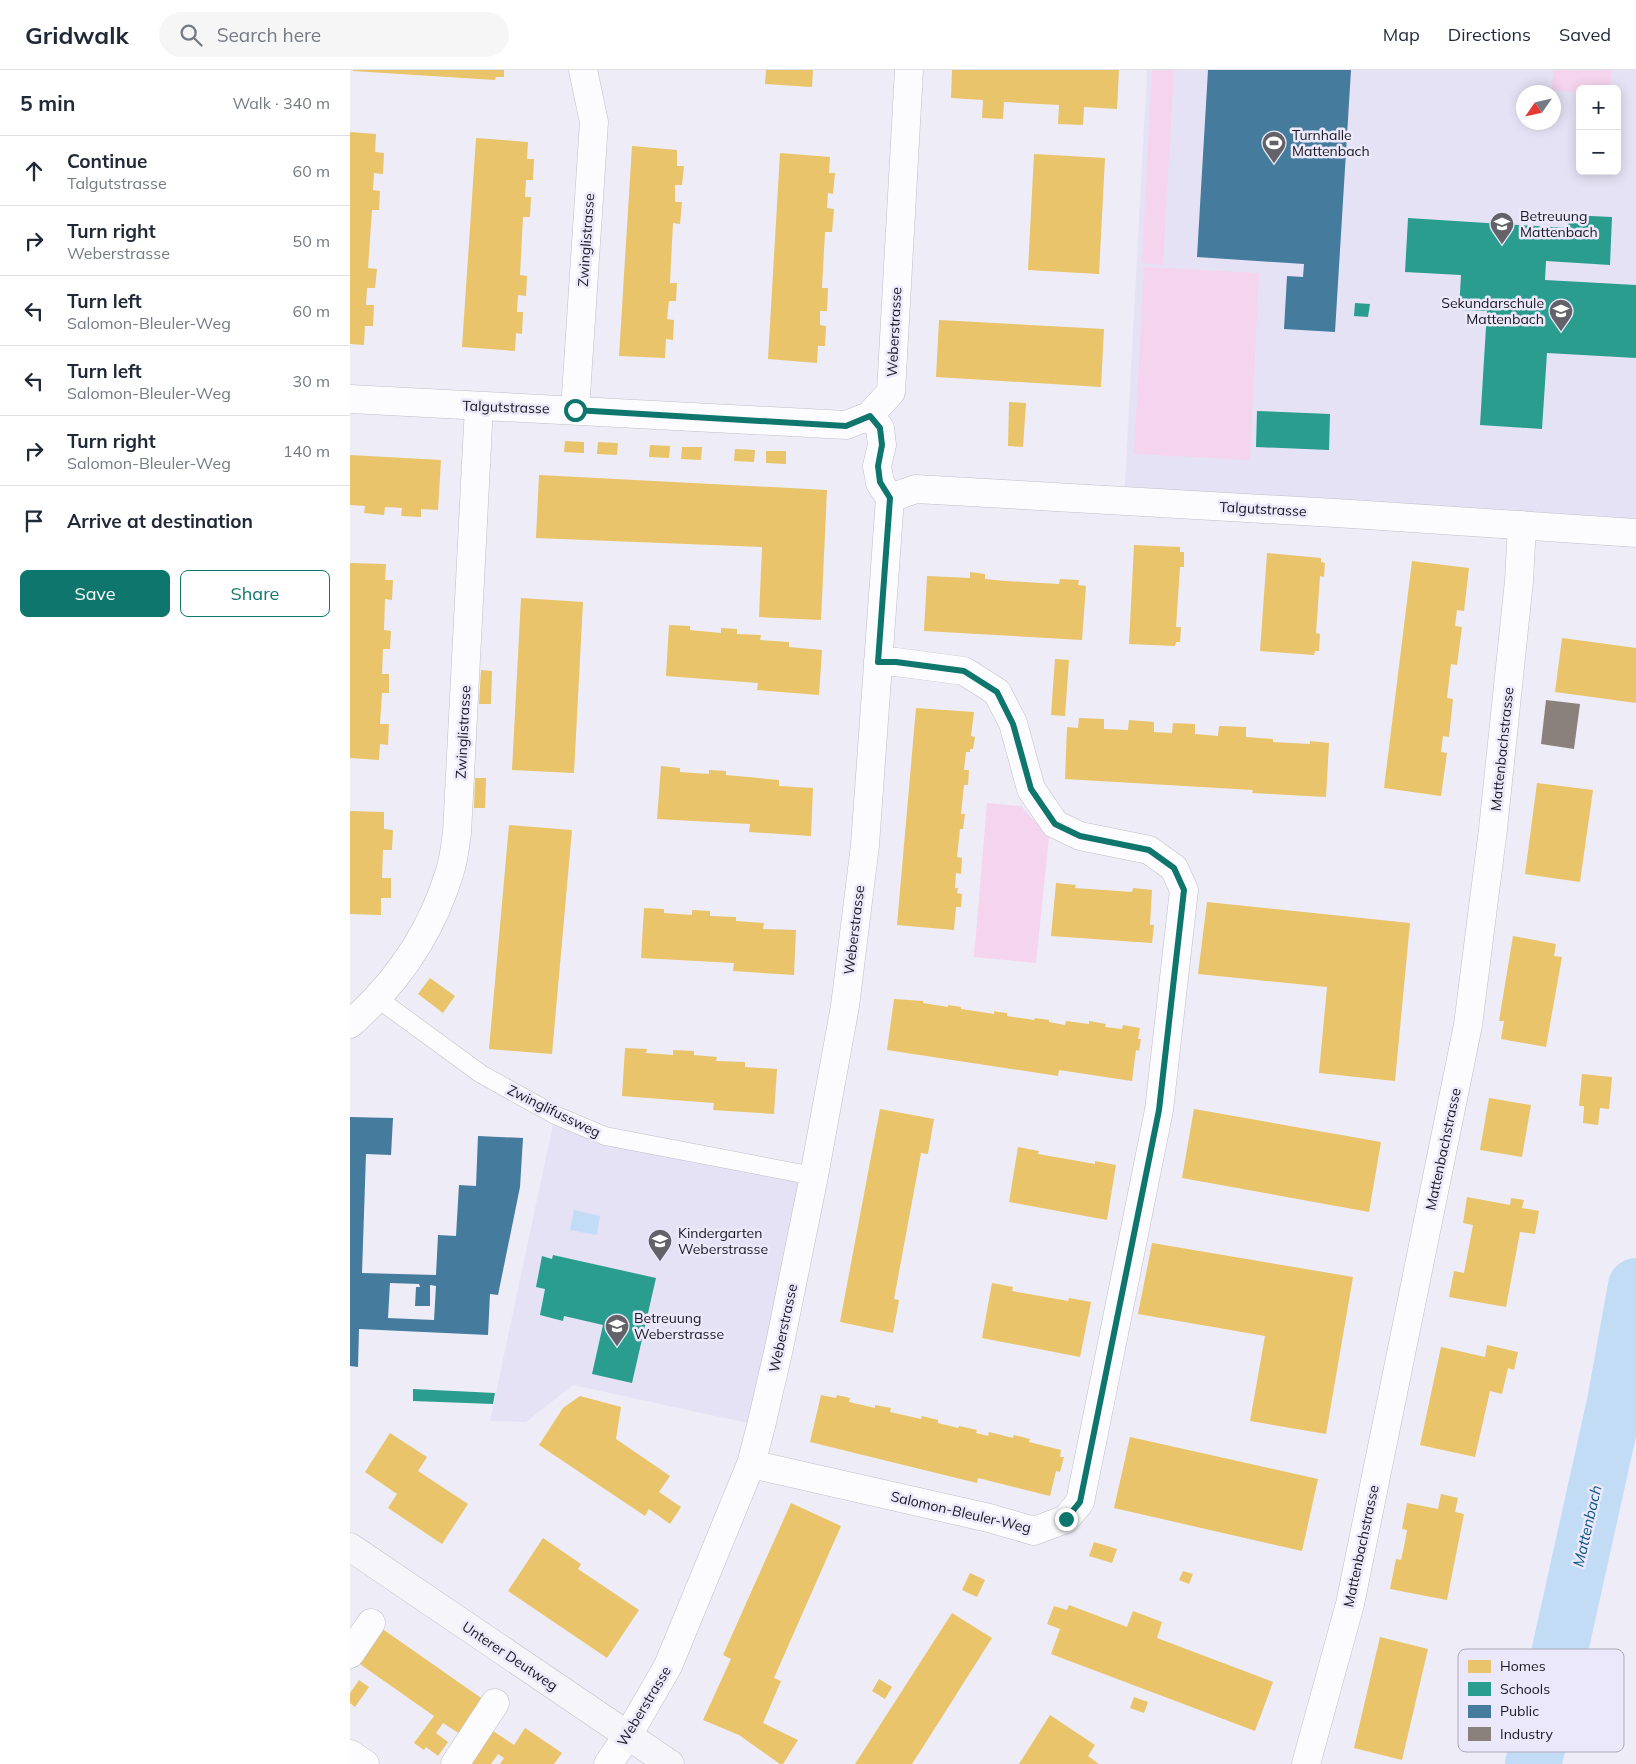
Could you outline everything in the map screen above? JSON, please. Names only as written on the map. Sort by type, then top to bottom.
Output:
[{"type":"main road","name":"Unterer Deutweg","points":[[350,1547],[670,1764]]},
{"type":"street","name":"Zwinglistrasse","points":[[575,410],[594,122],[583,70]]},
{"type":"street","name":"Weberstrasse","points":[[870,416],[891,392],[909,70]]},
{"type":"street","name":"Talgutstrasse","points":[[350,399],[846,426],[870,416]]},
{"type":"street","name":"Zwinglistrasse","points":[[351,1024],[402,969],[420,942],[435,912],[451,869],[456,842],[479,406]]},
{"type":"street","points":[[870,416],[880,428],[882,445],[878,466],[880,482],[890,498]]},
{"type":"street","name":"Talgutstrasse","points":[[890,498],[916,489],[1228,506],[1636,533]]},
{"type":"street","name":"Weberstrasse","points":[[608,1764],[628,1735],[668,1666],[751,1464],[762,1426],[814,1176],[845,1006],[865,845],[890,498]]},
{"type":"street","name":"Mattenbachstrasse","points":[[1306,1764],[1350,1604],[1468,1025],[1494,820],[1519,581],[1522,525]]},
{"type":"street","name":"Salomon-Bleuler-Weg","points":[[751,1464],[1034,1530],[1066,1519],[1080,1502],[1159,1110],[1184,890],[1174,868],[1149,850],[1080,836],[1055,824],[1031,789],[1013,724],[997,692],[964,671],[896,662],[878,662]]},
{"type":"street","points":[[350,1654],[371,1623]]},
{"type":"street","points":[[455,1764],[495,1703]]},
{"type":"street","points":[[350,1754],[365,1764]]},
{"type":"lane","name":"Zwinglifussweg","points":[[377,998],[481,1074],[555,1115],[605,1136],[814,1176]]},
{"type":"shaded area","points":[[1147,70],[1636,70],[1636,533],[1124,501]]},
{"type":"shaded area","points":[[1152,70],[1174,70],[1163,265],[1142,263]]},
{"type":"shaded area","points":[[1553,70],[1612,70],[1610,85],[1576,85],[1576,93],[1561,91],[1561,85],[1552,85]]},
{"type":"shaded area","points":[[1144,267],[1259,273],[1250,460],[1134,454]]},
{"type":"shaded area","points":[[987,803],[1021,806],[1049,837],[1036,963],[974,957]]},
{"type":"shaded area","name":"Kindergarten Weberstrasse","points":[[555,1115],[605,1136],[814,1176],[761,1426],[573,1385],[526,1422],[490,1421]]},
{"type":"water","points":[[574,1210],[600,1216],[597,1235],[570,1230]]},
{"type":"building: Homes","points":[[353,70],[504,70],[504,77],[496,77],[495,80]]},
{"type":"building: Homes","points":[[766,70],[813,70],[812,87],[765,84]]},
{"type":"building: Homes","points":[[952,70],[1119,70],[1117,109],[1084,107],[1083,125],[1058,124],[1059,105],[1004,102],[1003,119],[982,118],[983,100],[951,98]]},
{"type":"building: Homes","points":[[350,132],[376,134],[375,152],[384,153],[383,174],[374,173],[373,190],[380,191],[379,210],[372,210],[368,268],[377,269],[375,288],[367,288],[366,305],[374,305],[373,326],[365,326],[364,345],[350,344]]},
{"type":"building: Homes","points":[[476,138],[528,142],[527,159],[534,159],[533,180],[526,180],[525,197],[531,197],[530,217],[523,217],[520,275],[527,276],[526,296],[518,295],[517,312],[523,312],[522,334],[516,333],[515,351],[462,347]]},
{"type":"building: Homes","points":[[632,146],[677,150],[677,166],[684,166],[682,185],[675,185],[675,202],[682,202],[680,224],[673,223],[670,283],[677,283],[676,301],[669,301],[667,319],[674,320],[673,340],[666,339],[665,358],[619,356]]},
{"type":"building: Homes","points":[[780,153],[830,157],[829,173],[835,173],[833,194],[828,193],[827,208],[834,209],[832,232],[825,232],[822,288],[828,288],[827,311],[820,311],[820,325],[826,326],[825,346],[818,346],[817,363],[768,359]]},
{"type":"building: Homes","points":[[1034,154],[1105,158],[1099,274],[1028,270]]},
{"type":"building: Homes","points":[[939,320],[1104,329],[1101,387],[936,377]]},
{"type":"building: Homes","points":[[1009,402],[1026,403],[1023,447],[1008,446]]},
{"type":"building: Homes","points":[[565,441],[584,442],[584,453],[564,452]]},
{"type":"building: Homes","points":[[598,442],[618,443],[617,455],[597,454]]},
{"type":"building: Homes","points":[[650,445],[670,446],[669,458],[649,457]]},
{"type":"building: Homes","points":[[682,447],[702,447],[701,460],[681,459]]},
{"type":"building: Homes","points":[[735,449],[755,450],[754,462],[734,461]]},
{"type":"building: Homes","points":[[766,451],[786,451],[786,464],[766,463]]},
{"type":"building: Homes","points":[[350,455],[441,460],[438,510],[421,509],[421,517],[401,516],[402,508],[385,507],[384,515],[364,513],[365,506],[350,505]]},
{"type":"building: Homes","points":[[539,475],[827,490],[821,620],[759,617],[762,547],[536,538]]},
{"type":"building: Homes","points":[[1134,545],[1180,547],[1180,552],[1184,552],[1184,567],[1180,567],[1176,627],[1181,627],[1180,642],[1176,642],[1175,646],[1129,644]]},
{"type":"building: Homes","points":[[1267,553],[1321,558],[1321,562],[1325,563],[1324,577],[1320,576],[1316,633],[1320,634],[1319,651],[1315,651],[1314,655],[1260,651]]},
{"type":"building: Homes","points":[[1412,561],[1469,568],[1464,611],[1457,610],[1455,626],[1462,627],[1457,665],[1451,664],[1447,698],[1453,699],[1449,737],[1443,736],[1441,752],[1447,753],[1441,796],[1384,788]]},
{"type":"building: Homes","points":[[350,563],[386,564],[385,580],[393,580],[392,600],[385,599],[384,630],[391,631],[390,649],[383,649],[382,674],[389,674],[389,693],[382,693],[380,724],[389,724],[388,745],[380,744],[379,760],[350,758]]},
{"type":"building: Homes","points":[[970,572],[985,574],[985,579],[1006,581],[1059,584],[1060,579],[1079,580],[1078,585],[1086,586],[1082,640],[924,631],[927,576],[970,578]]},
{"type":"building: Homes","points":[[521,598],[583,602],[574,773],[512,770]]},
{"type":"building: Homes","points":[[669,625],[690,626],[690,630],[721,633],[721,628],[737,629],[737,634],[761,635],[760,640],[789,642],[789,647],[822,650],[819,695],[757,690],[758,683],[666,676]]},
{"type":"building: Homes","points":[[1562,638],[1636,648],[1636,703],[1555,692]]},
{"type":"building: Homes","points":[[1055,659],[1069,660],[1065,716],[1051,715]]},
{"type":"building: Homes","points":[[481,670],[492,671],[491,704],[479,704]]},
{"type":"building: Homes","points":[[916,708],[974,712],[971,736],[975,737],[973,749],[970,749],[970,752],[966,752],[964,770],[969,770],[968,785],[964,785],[961,814],[965,814],[963,829],[960,829],[957,857],[962,858],[961,874],[956,873],[955,888],[958,888],[957,893],[962,894],[961,907],[956,907],[954,930],[897,925]]},
{"type":"building: Homes","points":[[1079,718],[1104,719],[1104,729],[1128,730],[1129,720],[1154,722],[1154,732],[1172,733],[1173,723],[1195,724],[1195,734],[1218,736],[1219,726],[1246,727],[1246,737],[1273,739],[1273,742],[1310,744],[1310,741],[1329,743],[1326,797],[1252,793],[1253,790],[1065,779],[1067,727],[1078,728]]},
{"type":"building: Homes","points":[[661,766],[680,768],[680,772],[709,774],[709,770],[726,771],[726,775],[779,780],[779,786],[813,788],[811,836],[749,832],[750,824],[657,819]]},
{"type":"building: Homes","points":[[475,778],[486,778],[485,808],[474,808]]},
{"type":"building: Homes","points":[[1537,783],[1593,790],[1580,882],[1525,874]]},
{"type":"building: Homes","points":[[350,811],[384,812],[384,829],[393,830],[392,850],[383,850],[382,878],[391,878],[391,898],[381,898],[381,915],[350,914]]},
{"type":"building: Homes","points":[[509,825],[572,830],[552,1054],[489,1049]]},
{"type":"building: Homes","points":[[1056,883],[1076,885],[1075,888],[1132,892],[1133,888],[1152,890],[1150,925],[1154,925],[1152,943],[1051,936]]},
{"type":"building: Homes","points":[[1207,902],[1410,923],[1395,1081],[1319,1073],[1327,987],[1198,974]]},
{"type":"building: Homes","points":[[644,908],[664,909],[664,913],[692,915],[692,910],[710,911],[710,916],[736,917],[736,921],[764,923],[763,929],[796,930],[794,975],[733,971],[734,963],[641,958]]},
{"type":"building: Homes","points":[[1513,936],[1556,944],[1554,956],[1562,957],[1546,1047],[1501,1039],[1504,1021],[1499,1021]]},
{"type":"building: Homes","points":[[430,978],[455,996],[443,1013],[418,994]]},
{"type":"building: Homes","points":[[894,999],[923,1001],[923,1003],[961,1007],[961,1009],[994,1014],[994,1011],[1007,1013],[1007,1016],[1049,1020],[1049,1022],[1065,1025],[1066,1021],[1089,1024],[1089,1021],[1106,1024],[1105,1027],[1122,1029],[1123,1025],[1140,1028],[1138,1039],[1141,1039],[1139,1051],[1136,1050],[1132,1081],[1059,1070],[1058,1076],[887,1050]]},
{"type":"building: Homes","points":[[625,1048],[647,1049],[646,1053],[673,1055],[673,1050],[694,1051],[694,1055],[717,1057],[716,1061],[745,1062],[745,1067],[777,1069],[774,1114],[713,1110],[714,1103],[622,1096]]},
{"type":"building: Homes","points":[[1582,1074],[1612,1077],[1609,1109],[1600,1108],[1598,1125],[1583,1123],[1584,1106],[1579,1106]]},
{"type":"building: Homes","points":[[1489,1098],[1531,1105],[1522,1157],[1480,1150]]},
{"type":"building: Homes","points":[[880,1109],[934,1119],[928,1154],[921,1153],[894,1299],[899,1300],[893,1333],[840,1322]]},
{"type":"building: Homes","points":[[1194,1109],[1381,1142],[1369,1212],[1182,1178]]},
{"type":"building: Homes","points":[[1018,1147],[1039,1151],[1038,1154],[1095,1164],[1095,1161],[1116,1165],[1107,1220],[1009,1202]]},
{"type":"building: Homes","points":[[1467,1197],[1510,1205],[1511,1198],[1524,1200],[1522,1208],[1539,1211],[1535,1234],[1520,1232],[1506,1307],[1449,1297],[1454,1271],[1464,1273],[1473,1225],[1463,1223]]},
{"type":"building: Homes","points":[[1152,1243],[1353,1277],[1326,1434],[1250,1421],[1265,1336],[1138,1314]]},
{"type":"building: Homes","points":[[992,1283],[1013,1287],[1012,1291],[1068,1301],[1069,1298],[1091,1302],[1080,1357],[982,1338]]},
{"type":"building: Homes","points":[[1487,1345],[1518,1352],[1514,1370],[1508,1368],[1502,1394],[1490,1391],[1475,1457],[1420,1445],[1441,1347],[1485,1357]]},
{"type":"building: Homes","points":[[821,1395],[836,1398],[837,1395],[850,1398],[849,1402],[875,1408],[875,1405],[891,1408],[890,1412],[921,1419],[922,1416],[938,1420],[938,1423],[977,1430],[976,1433],[988,1436],[989,1432],[1013,1438],[1014,1435],[1030,1439],[1029,1442],[1061,1450],[1060,1457],[1064,1457],[1060,1472],[1056,1471],[1050,1496],[978,1478],[977,1483],[810,1442]]},
{"type":"building: Homes","points":[[580,1396],[621,1407],[616,1439],[670,1476],[659,1492],[681,1507],[670,1524],[649,1509],[645,1516],[539,1445],[563,1408]]},
{"type":"building: Homes","points":[[390,1433],[427,1457],[418,1471],[468,1504],[442,1544],[388,1508],[397,1494],[365,1472]]},
{"type":"building: Homes","points":[[1130,1437],[1318,1479],[1302,1551],[1114,1508]]},
{"type":"building: Homes","points":[[1441,1494],[1458,1498],[1455,1512],[1464,1514],[1447,1600],[1390,1589],[1396,1559],[1401,1560],[1404,1547],[1407,1530],[1402,1529],[1407,1503],[1438,1509]]},
{"type":"building: Homes","points":[[791,1503],[841,1526],[774,1678],[781,1681],[763,1723],[798,1740],[783,1764],[780,1764],[739,1735],[703,1720],[731,1659],[723,1655]]},
{"type":"building: Homes","points":[[543,1538],[581,1564],[578,1569],[639,1610],[607,1658],[508,1591]]},
{"type":"building: Homes","points":[[1094,1542],[1117,1549],[1112,1563],[1089,1556]]},
{"type":"building: Homes","points":[[1183,1571],[1193,1574],[1189,1584],[1179,1580]]},
{"type":"building: Homes","points":[[970,1573],[985,1580],[977,1597],[962,1590]]},
{"type":"building: Homes","points":[[1069,1605],[1127,1627],[1133,1611],[1162,1622],[1157,1638],[1273,1682],[1255,1731],[1051,1654],[1060,1629],[1047,1624],[1054,1606],[1067,1610]]},
{"type":"building: Homes","points":[[952,1613],[992,1638],[923,1747],[912,1764],[855,1764]]},
{"type":"building: Homes","points":[[381,1628],[484,1700],[460,1734],[443,1723],[436,1733],[448,1742],[438,1756],[426,1747],[424,1750],[414,1743],[434,1716],[357,1662]]},
{"type":"building: Homes","points":[[1380,1637],[1428,1649],[1402,1760],[1354,1748]]},
{"type":"building: Homes","points":[[879,1679],[892,1687],[885,1699],[872,1691]]},
{"type":"building: Homes","points":[[359,1680],[369,1687],[355,1707],[350,1703],[350,1693]]},
{"type":"building: Homes","points":[[1134,1697],[1148,1702],[1144,1713],[1130,1708]]},
{"type":"building: Homes","points":[[1050,1715],[1095,1745],[1088,1756],[1099,1764],[1019,1764]]},
{"type":"building: Homes","points":[[525,1728],[562,1753],[554,1764],[500,1764],[504,1758],[498,1754],[491,1764],[471,1764],[493,1731],[514,1745]]},
{"type":"building: Schools","name":"Sekundarschule Mattenbach","points":[[1569,215],[1612,217],[1610,265],[1546,261],[1545,280],[1636,285],[1636,358],[1547,353],[1542,429],[1480,425],[1487,311],[1459,310],[1461,275],[1405,272],[1408,218],[1568,228]]},
{"type":"building: Schools","points":[[1355,303],[1370,304],[1368,317],[1354,316]]},
{"type":"building: Schools","points":[[1257,411],[1330,414],[1329,450],[1256,447]]},
{"type":"building: Schools","points":[[553,1255],[656,1278],[632,1383],[592,1374],[603,1325],[564,1316],[563,1321],[540,1315],[545,1289],[536,1287],[542,1256],[552,1259]]},
{"type":"building: Schools","points":[[413,1389],[495,1393],[493,1404],[413,1401]]},
{"type":"building: Public","name":"Turnhalle Mattenbach","points":[[1208,70],[1351,70],[1335,332],[1284,329],[1287,276],[1303,277],[1304,264],[1197,257]]},
{"type":"building: Public","points":[[350,1117],[393,1118],[391,1155],[366,1154],[362,1273],[436,1275],[438,1235],[456,1236],[459,1185],[476,1186],[478,1136],[523,1138],[520,1187],[498,1295],[490,1294],[488,1335],[359,1329],[358,1367],[350,1366]],"holes":[[[390,1283],[419,1284],[420,1287],[416,1287],[415,1306],[430,1306],[430,1285],[436,1286],[434,1320],[388,1318]]]},
{"type":"building: Industry","points":[[1546,700],[1580,704],[1574,749],[1541,744]]},
{"type":"waterway","name":"Mattenbach","points":[[1560,1649],[1615,1402],[1636,1286]]},
{"type":"waterway","name":"Mattenbach","points":[[1533,1764],[1536,1752]]},
{"type":"place","name":"Turnhalle Mattenbach","points":[[1274,164]]},
{"type":"place","name":"Betreuung Mattenbach","points":[[1502,245]]},
{"type":"place","name":"Sekundarschule Mattenbach","points":[[1561,332]]},
{"type":"place","name":"Kindergarten Weberstrasse","points":[[660,1262]]},
{"type":"place","name":"Betreuung Weberstrasse","points":[[617,1347]]},
{"type":"route","points":[[575,410],[846,426],[870,416],[880,428],[882,445],[878,466],[880,482],[890,498],[878,662],[896,662],[964,671],[997,692],[1013,724],[1031,789],[1055,824],[1080,836],[1149,850],[1174,868],[1184,890],[1159,1110],[1080,1502],[1066,1519]]}]
